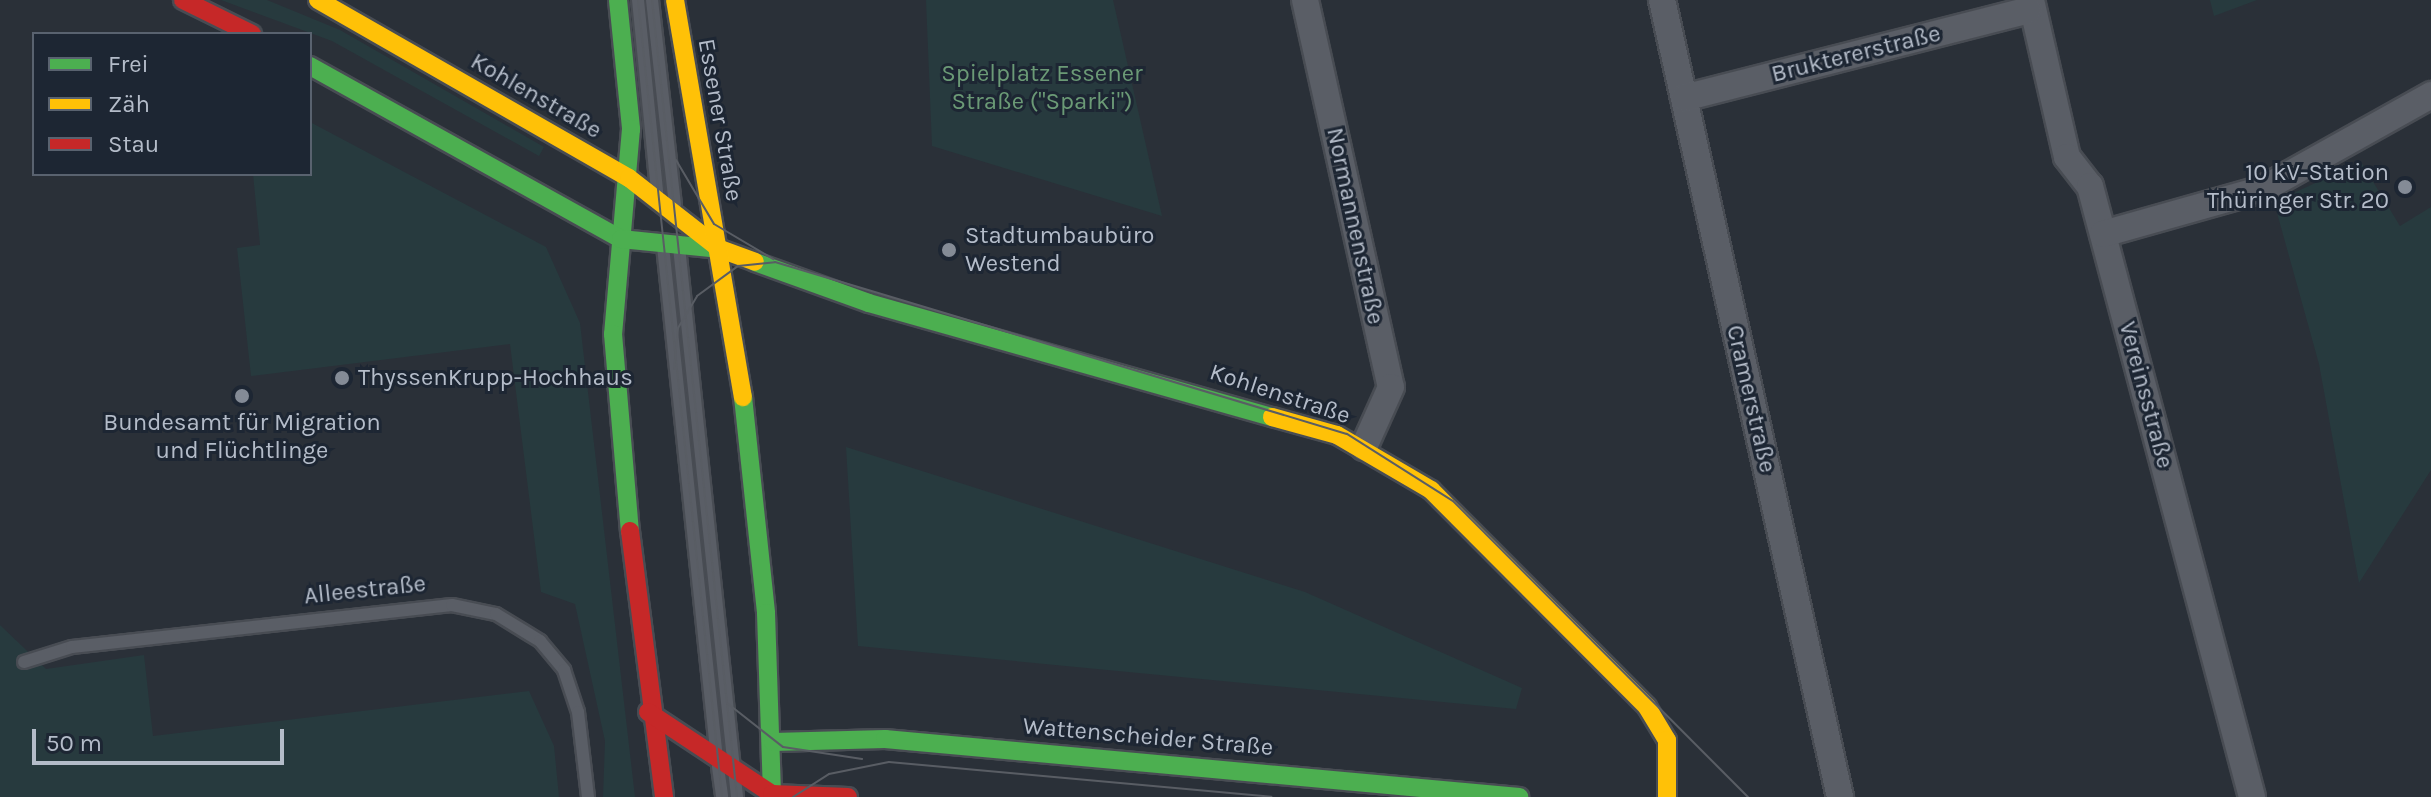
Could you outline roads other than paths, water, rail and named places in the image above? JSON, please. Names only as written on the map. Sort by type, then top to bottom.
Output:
[{"type":"main road","points":[[183,0],[248,32]]},
{"type":"main road","name":"Kohlenstraße","points":[[318,0],[629,178],[720,249]]},
{"type":"main road","points":[[618,0],[629,178],[613,334],[618,441],[648,712],[664,797]]},
{"type":"main road","name":"Essener Straße","points":[[675,0],[720,249]]},
{"type":"main road","name":"Kohlenstraße","points":[[312,67],[621,239],[720,249],[869,303],[1116,368],[1364,447],[1431,490],[1647,707],[1667,740],[1667,797]]},
{"type":"main road","points":[[720,249],[754,493],[773,742],[772,796]]},
{"type":"main road","points":[[648,712],[717,759],[735,788],[772,796],[848,797]]},
{"type":"main road","name":"Wattenscheider Straße","points":[[773,742],[885,739],[1519,797]]},
{"type":"main road","points":[[735,788],[773,742]]},
{"type":"street","name":"Normannenstraße","points":[[1305,0],[1391,387],[1364,447]]},
{"type":"street","name":"Cramerstraße","points":[[1662,0],[1840,797]]},
{"type":"street","name":"Bruktererstraße","points":[[1684,98],[2029,5]]},
{"type":"street","name":"Vereinsstraße","points":[[2029,5],[2067,157],[2090,186],[2252,797]]},
{"type":"street","points":[[2103,234],[2263,189],[2431,95]]},
{"type":"lane","points":[[638,0],[658,199],[671,244],[735,788]]},
{"type":"lane","points":[[652,0],[676,214],[671,244],[717,759],[735,788]]},
{"type":"lane","name":"Alleestraße","points":[[24,662],[72,647],[452,605],[496,614],[540,641],[564,670],[578,712],[588,797]]},
{"type":"tram line","points":[[638,0],[722,797]]},
{"type":"tram line","points":[[652,0],[737,797]]},
{"type":"tram line","points":[[676,160],[714,224],[773,259]]},
{"type":"tram line","points":[[674,369],[678,328],[697,296],[738,266],[775,262],[1347,434],[1453,501],[1748,797]]},
{"type":"tram line","points":[[727,703],[783,747],[862,759]]},
{"type":"tram line","points":[[793,797],[829,774],[889,762],[1271,797]]},
{"type":"place","name":"10 kV-Station Thüringer Str. 20","points":[[2405,187]]},
{"type":"place","name":"Stadtumbaubüro Westend","points":[[949,250]]},
{"type":"place","name":"ThyssenKrupp-Hochhaus","points":[[342,378]]},
{"type":"place","name":"Bundesamt für Migration und Flüchtlinge","points":[[242,396]]},
{"type":"park label","name":"Spielplatz Essener Straße (\"Sparki\")","points":[[1042,88]]}]
